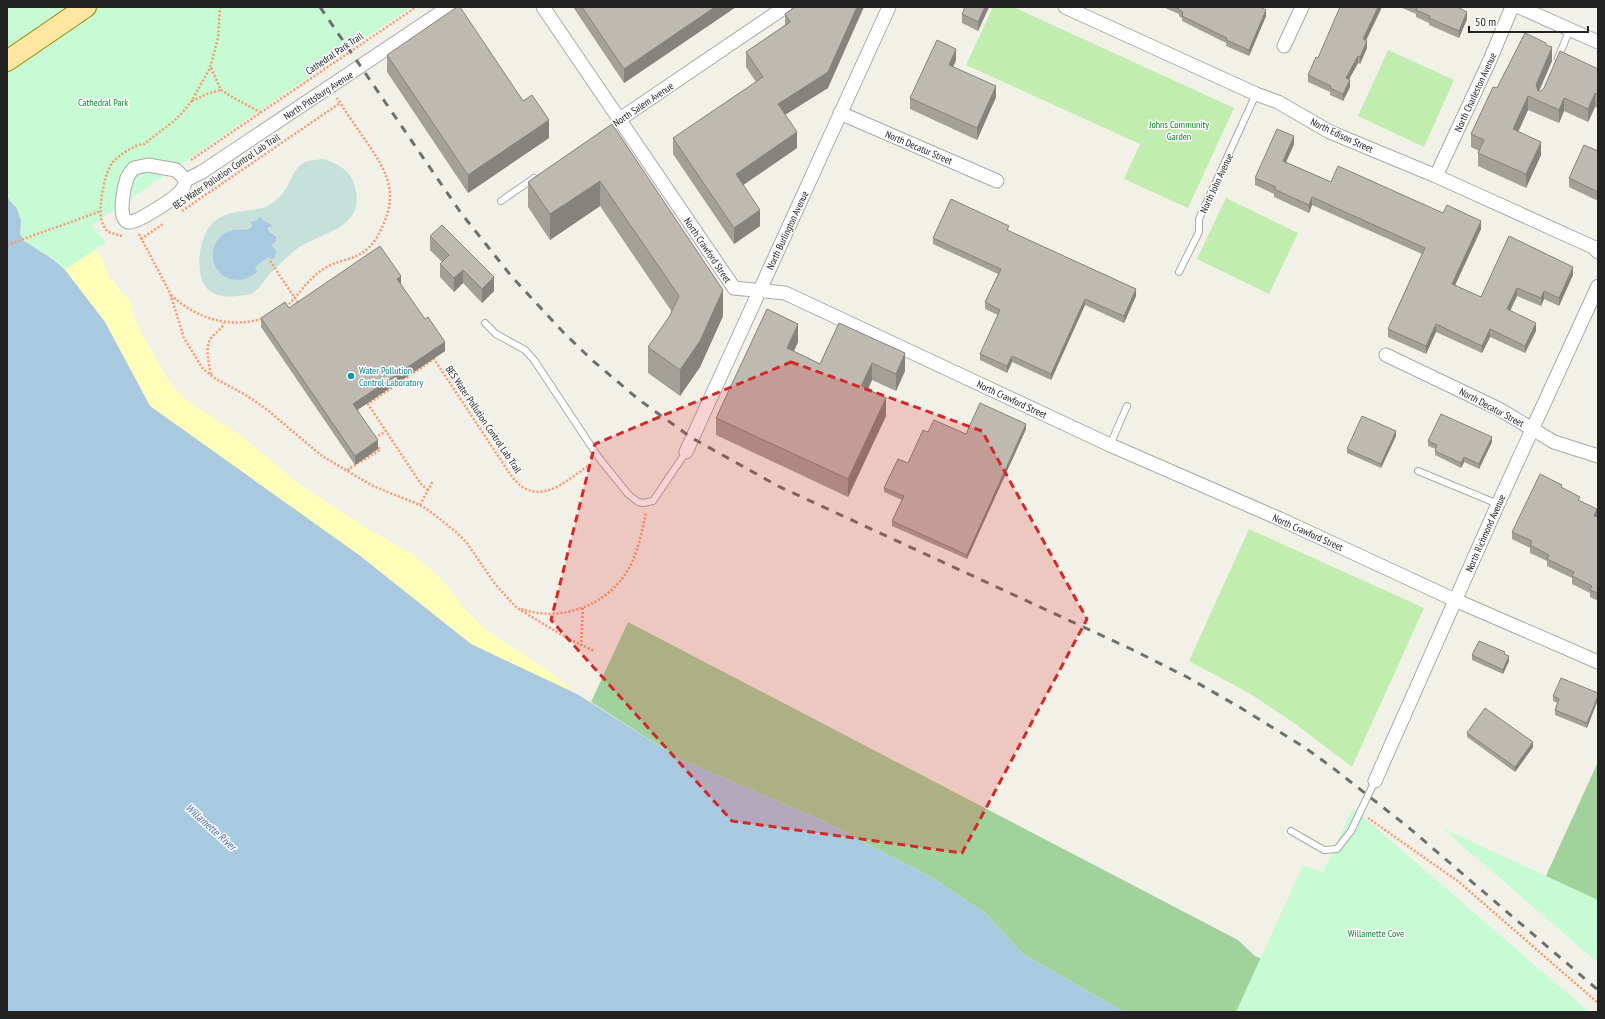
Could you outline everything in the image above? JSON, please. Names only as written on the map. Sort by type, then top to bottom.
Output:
[{"type":"main road","points":[[7,61],[86,7]]},
{"type":"street","name":"North Pittsburg Avenue","points":[[186,180],[176,170],[148,165],[134,168],[127,177],[125,187],[122,207],[124,219],[128,222],[132,222],[146,215],[177,195],[185,185],[186,180],[202,172],[272,126],[449,7]]},
{"type":"street","name":"North Crawford Street","points":[[543,7],[617,121],[734,288],[785,293],[1110,444],[1280,519],[1455,600],[1598,662]]},
{"type":"street","name":"North Burlington Avenue","points":[[686,452],[889,7]]},
{"type":"street","name":"North Edison Street","points":[[1065,7],[1256,94],[1278,102],[1330,132],[1436,176],[1593,247],[1598,252]]},
{"type":"street","points":[[1284,46],[1302,7]]},
{"type":"street","name":"North Charleston Avenue","points":[[1436,176],[1490,60],[1512,7]]},
{"type":"street","points":[[1519,7],[1598,42]]},
{"type":"street","name":"North Salem Avenue","points":[[617,121],[778,9]]},
{"type":"street","name":"North Decatur Street","points":[[840,113],[997,181]]},
{"type":"street","name":"North Richmond Avenue","points":[[1375,781],[1498,504],[1598,286]]},
{"type":"street","name":"North Decatur Street","points":[[1386,355],[1499,408],[1554,442],[1598,456]]},
{"type":"lane","points":[[1555,65],[1570,30]]},
{"type":"lane","name":"North John Avenue","points":[[1179,272],[1198,232],[1199,219],[1256,94]]},
{"type":"lane","points":[[501,201],[540,175]]},
{"type":"lane","points":[[485,323],[496,334],[525,350],[534,360],[600,458],[628,494],[638,502],[653,501],[686,452]]},
{"type":"lane","points":[[1110,444],[1127,406]]},
{"type":"lane","points":[[1418,471],[1498,504]]},
{"type":"lane","points":[[1291,831],[1324,850],[1337,849],[1351,831],[1375,781]]},
{"type":"path","points":[[144,144],[174,121],[191,102],[210,68],[218,38],[220,7]]},
{"type":"path","name":"Cathedral Park Trail","points":[[187,160],[193,158],[416,7]]},
{"type":"path","points":[[210,68],[221,90],[261,112],[272,126]]},
{"type":"path","points":[[281,311],[322,269],[359,255],[366,250],[382,228],[389,211],[389,184],[386,172],[330,87]]},
{"type":"path","points":[[191,102],[207,94],[221,90]]},
{"type":"path","name":"BES Water Pollution Control Lab Trail","points":[[180,212],[340,103]]},
{"type":"path","points":[[7,245],[101,210]]},
{"type":"path","name":"BES Water Pollution Control Lab Trail","points":[[141,239],[167,221]]},
{"type":"path","points":[[138,234],[170,293],[184,338],[203,369],[265,408],[322,456],[373,486],[420,505],[444,521],[462,537],[478,557],[495,584],[517,608],[581,646],[594,651]]},
{"type":"path","points":[[270,261],[302,308]]},
{"type":"path","points":[[170,293],[176,300],[197,313],[215,321],[224,323],[241,323],[266,318]]},
{"type":"path","points":[[211,375],[209,342],[212,336],[223,326],[224,323]]},
{"type":"path","name":"BES Water Pollution Control Lab Trail","points":[[428,490],[421,484],[368,404],[434,359],[510,474],[522,487],[536,492],[547,491],[557,487],[600,458]]},
{"type":"path","points":[[347,470],[380,450],[373,440],[386,431]]},
{"type":"path","points":[[420,505],[433,481]]},
{"type":"path","points":[[517,608],[531,613],[546,614],[570,611],[583,607],[609,593],[626,573],[634,556],[648,502]]},
{"type":"path","points":[[581,646],[583,607]]},
{"type":"path","points":[[1360,812],[1460,882],[1598,1003]]},
{"type":"highlighted area","points":[[791,362],[982,431],[1087,619],[962,853],[732,821],[551,620],[595,444]]},
{"type":"green space","name":"Cathedral Park","points":[[7,7],[411,7],[92,225],[106,242],[65,270],[54,259],[24,241],[20,234],[21,221],[13,203],[7,197]]},
{"type":"green space","name":"Johns Community Garden","points":[[993,7],[1013,7],[1234,108],[1188,208],[1124,179],[1140,144],[966,65]]},
{"type":"green space","points":[[1388,50],[1454,80],[1424,147],[1358,116]]},
{"type":"green space","points":[[1226,198],[1298,233],[1269,294],[1197,259]]},
{"type":"green space","points":[[1249,529],[1424,608],[1352,767],[1297,725],[1249,693],[1189,661]]},
{"type":"green space","points":[[628,622],[1238,940],[1255,956],[1290,971],[1435,1012],[1124,1012],[1023,954],[985,913],[931,877],[819,819],[680,759],[591,702]]},
{"type":"green space","points":[[1598,762],[1598,962],[1545,878]]},
{"type":"green space","name":"Willamette Cove","points":[[1353,808],[1589,1012],[1236,1012],[1303,865],[1323,873]]},
{"type":"green space","points":[[1442,828],[1598,900],[1598,963]]},
{"type":"shaded area","points":[[323,159],[343,168],[353,181],[357,202],[354,213],[347,221],[328,234],[305,244],[294,251],[274,269],[258,289],[252,293],[241,296],[219,295],[211,292],[205,287],[199,260],[203,240],[211,225],[216,220],[226,215],[269,205],[281,196],[296,170],[302,164],[307,161]],"holes":[[[263,217],[263,220],[270,223],[269,232],[276,235],[276,241],[272,245],[276,251],[272,259],[266,257],[255,267],[255,270],[236,280],[213,257],[215,244],[227,233],[246,230],[252,227],[250,222]]]},
{"type":"sand","points":[[7,98],[86,245],[100,254],[110,278],[131,302],[133,314],[140,330],[168,380],[183,398],[239,434],[300,485],[370,530],[412,554],[440,577],[464,608],[484,629],[546,669],[577,694],[471,644],[359,555],[150,406],[105,322],[65,270],[54,259],[24,241],[20,234],[21,221],[13,203],[7,197]]},
{"type":"water","name":"Willamette River","points":[[7,197],[17,209],[21,221],[20,234],[24,241],[54,260],[65,270],[105,322],[150,406],[359,555],[471,644],[577,694],[680,759],[819,819],[931,877],[985,913],[1023,954],[1124,1012],[7,1012]]},
{"type":"water","points":[[259,217],[262,217],[263,220],[271,224],[272,226],[268,228],[269,232],[276,236],[276,241],[272,245],[276,251],[275,257],[272,259],[268,257],[255,267],[257,272],[248,278],[237,280],[226,277],[218,270],[214,262],[213,252],[216,243],[222,235],[232,230],[246,230],[251,228],[252,225],[250,222],[257,220]]},
{"type":"building","points":[[457,7],[460,7],[523,101],[532,95],[549,120],[468,175],[387,55]]},
{"type":"building","points":[[582,7],[715,7],[624,69]]},
{"type":"building","points":[[795,7],[857,7],[828,72],[778,104],[797,132],[736,174],[760,210],[734,228],[673,138],[763,77],[746,52],[790,22],[785,14]]},
{"type":"building","points":[[965,7],[985,7],[978,22],[962,14]]},
{"type":"building","points":[[1175,7],[1260,7],[1266,10],[1249,50],[1226,40],[1227,38],[1182,16],[1183,12]]},
{"type":"building","points":[[1340,7],[1378,7],[1363,39],[1367,41],[1360,57],[1358,56],[1346,78],[1350,80],[1343,94],[1330,88],[1331,86],[1308,75],[1316,57],[1318,58]]},
{"type":"building","points":[[1415,7],[1459,7],[1467,12],[1459,31],[1429,18],[1430,16],[1416,10],[1417,8]]},
{"type":"building","points":[[1525,33],[1552,47],[1536,85],[1538,91],[1541,91],[1544,88],[1560,51],[1598,69],[1598,95],[1595,93],[1588,109],[1564,98],[1559,110],[1528,96],[1513,129],[1541,142],[1526,174],[1478,153],[1484,140],[1471,134],[1493,87],[1497,88]]},
{"type":"building","points":[[937,40],[956,49],[949,65],[996,86],[977,128],[910,98]]},
{"type":"building","points":[[612,124],[723,290],[700,341],[680,370],[648,347],[669,317],[679,296],[600,181],[550,214],[528,182]]},
{"type":"building","points":[[1277,129],[1294,136],[1283,161],[1331,182],[1338,166],[1443,213],[1447,205],[1481,221],[1452,284],[1481,297],[1509,236],[1573,267],[1559,298],[1544,291],[1541,298],[1517,288],[1507,309],[1536,323],[1525,346],[1490,329],[1482,346],[1436,324],[1426,346],[1388,329],[1425,248],[1312,197],[1309,205],[1274,189],[1276,187],[1255,178]]},
{"type":"building","points":[[1584,145],[1598,151],[1598,192],[1569,178]]},
{"type":"building","points":[[951,199],[1009,226],[1007,230],[1136,289],[1124,316],[1085,299],[1051,374],[1012,356],[1007,366],[980,354],[1000,310],[985,302],[1001,269],[933,238]]},
{"type":"building","points":[[442,225],[494,277],[482,289],[463,270],[454,278],[440,264],[449,255],[430,236]]},
{"type":"building","name":"Water Pollution Control Laboratory","points":[[380,246],[401,276],[397,279],[425,319],[428,317],[445,342],[353,404],[378,440],[355,456],[261,318],[285,302],[289,308]]},
{"type":"building","points":[[767,309],[798,324],[787,348],[820,364],[839,323],[905,353],[896,374],[872,363],[861,386],[886,398],[848,479],[716,418]]},
{"type":"building","points":[[980,403],[1026,424],[967,555],[892,521],[904,496],[884,488],[898,459],[908,463],[923,430],[928,432],[934,420],[966,434]]},
{"type":"building","points":[[1441,414],[1492,437],[1479,464],[1464,457],[1461,463],[1435,451],[1437,445],[1428,441]]},
{"type":"building","points":[[1362,416],[1396,431],[1381,464],[1347,449]]},
{"type":"building","points":[[1540,474],[1562,485],[1561,487],[1580,497],[1578,500],[1597,509],[1594,516],[1598,517],[1598,593],[1590,590],[1592,586],[1572,576],[1574,572],[1547,559],[1549,555],[1530,545],[1532,541],[1512,532]]},
{"type":"building","points":[[1479,641],[1505,652],[1504,654],[1509,656],[1503,670],[1472,655]]},
{"type":"building","points":[[1561,678],[1598,693],[1587,723],[1555,710],[1559,699],[1553,696]]},
{"type":"building","points":[[1485,708],[1533,742],[1515,767],[1467,733]]},
{"type":"railway","points":[[320,7],[461,213],[512,277],[564,333],[592,360],[638,399],[692,438],[778,486],[1131,649],[1187,677],[1241,708],[1304,747],[1408,827],[1598,990]]},
{"type":"place","name":"Water Pollution Control Laboratory","points":[[351,376]]}]
